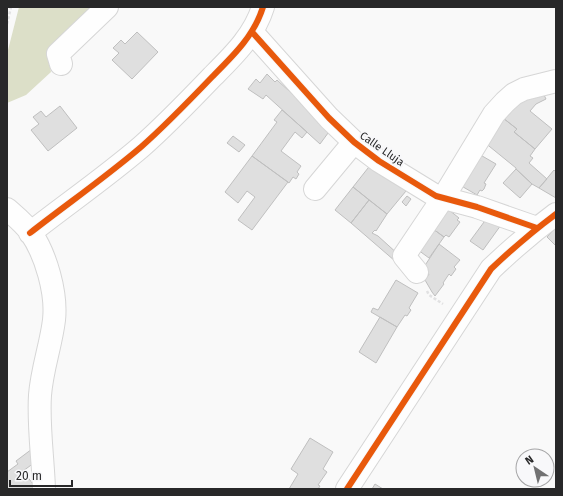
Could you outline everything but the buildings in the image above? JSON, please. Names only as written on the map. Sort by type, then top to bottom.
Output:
[{"type":"street","points":[[61,64],[58,54],[107,7]]},
{"type":"street","points":[[30,232],[141,147],[190,100],[242,45],[252,32],[260,17],[263,7]]},
{"type":"street","name":"Calle Lluja","points":[[252,32],[325,113],[354,142],[406,178],[436,196],[477,207],[537,228]]},
{"type":"street","points":[[417,272],[404,256],[443,198],[494,114],[514,94],[524,89],[556,81]]},
{"type":"street","name":"Calle Lluja","points":[[315,189],[354,142]]},
{"type":"street","points":[[7,209],[30,232],[40,250],[54,291],[54,319],[41,381],[40,396],[44,489]]},
{"type":"street","points":[[347,489],[491,269],[537,228],[556,214]]},
{"type":"path","points":[[7,24],[11,7]]},
{"type":"path","points":[[417,272],[429,294],[460,316]]},
{"type":"green space","points":[[19,7],[92,7],[63,39],[47,52],[51,72],[26,95],[7,103],[7,54]]},
{"type":"cycle path","points":[[30,233],[128,158],[168,122],[242,45],[254,27],[263,7]]},
{"type":"cycle path","points":[[252,32],[329,118],[354,142],[379,161],[436,196],[477,207],[537,228]]},
{"type":"cycle path","points":[[347,489],[491,269],[523,240],[556,214]]}]
